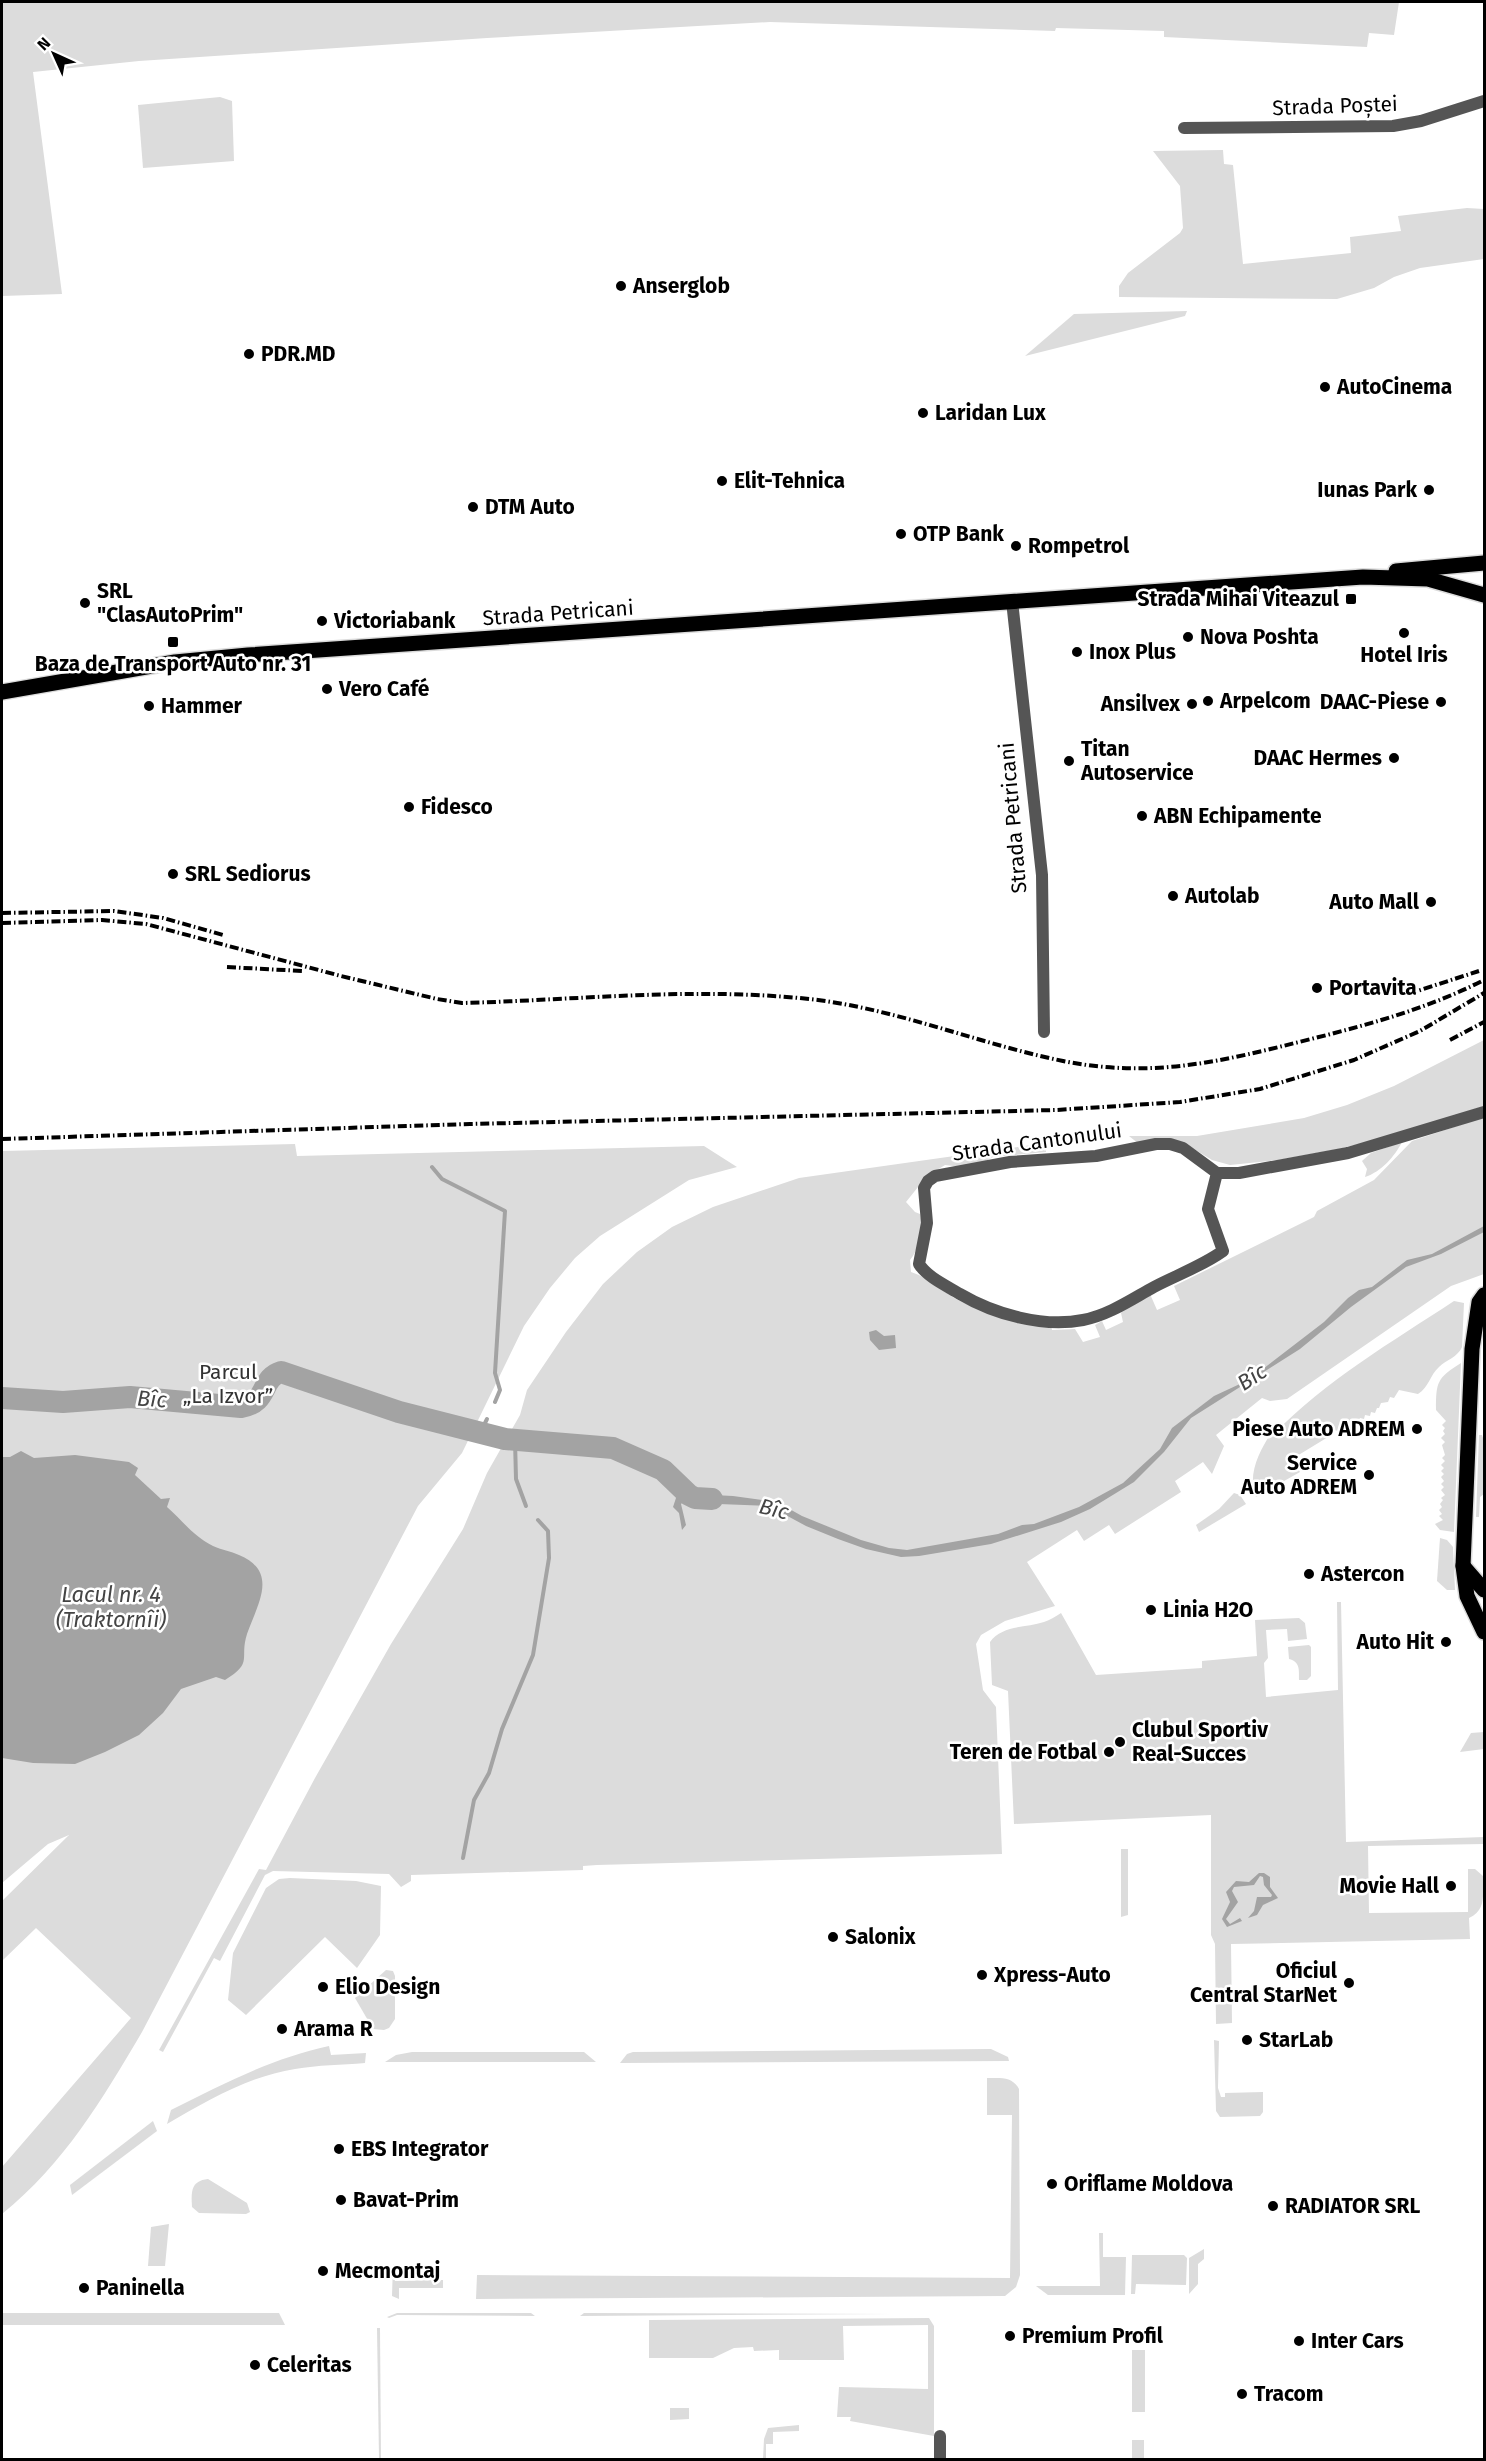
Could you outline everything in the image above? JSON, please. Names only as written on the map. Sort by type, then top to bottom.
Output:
[{"type":"main road","name":"Strada Petricani","points":[[1364,577],[1406,569],[1485,563]]},
{"type":"main road","name":"Strada Petricani","points":[[2,692],[175,662],[248,655],[1364,577],[1428,579],[1485,595]]},
{"type":"main road","points":[[1478,1351],[1476,1319],[1479,1302],[1485,1295]]},
{"type":"main road","points":[[1485,1338],[1478,1351],[1472,1374],[1463,1566],[1467,1596],[1485,1632]]},
{"type":"main road","points":[[1463,1566],[1485,1590]]},
{"type":"street","name":"Strada Poștei","points":[[1184,128],[1393,126],[1420,121],[1485,101]]},
{"type":"street","name":"Strada Petricani","points":[[1012,601],[1041,875],[1044,1032]]},
{"type":"street","points":[[1217,1173],[1267,1169],[1347,1153],[1485,1112]]},
{"type":"street","name":"Strada Cantonului","points":[[1156,1144],[1170,1144],[1183,1148],[1217,1173],[1208,1209],[1223,1251],[1209,1261],[1125,1303],[1084,1320],[1043,1320],[992,1309],[949,1287],[922,1269],[919,1264],[927,1223],[924,1188],[928,1180],[935,1176],[1010,1162],[1096,1156],[1156,1144]]},
{"type":"street","points":[[940,2436],[940,2460]]},
{"type":"green space","points":[[2,2],[1399,2],[1394,35],[1369,33],[1367,47],[1164,37],[1164,31],[1056,28],[1055,31],[770,22],[139,61],[33,72],[62,294],[2,296]]},
{"type":"green space","points":[[220,97],[232,101],[234,161],[143,168],[138,105]]},
{"type":"green space","points":[[1223,150],[1224,164],[1233,165],[1243,264],[1351,253],[1350,237],[1401,231],[1398,216],[1467,208],[1484,209],[1484,259],[1420,268],[1394,277],[1374,288],[1337,299],[1119,297],[1119,286],[1128,273],[1180,233],[1183,228],[1180,186],[1153,151]]},
{"type":"green space","points":[[1187,311],[1185,316],[1025,356],[1074,314]]},
{"type":"green space","points":[[1484,1040],[1484,1106],[1384,1138],[1278,1160],[1230,1165],[1212,1160],[1184,1143],[1139,1144],[1129,1136],[1197,1136],[1304,1118],[1347,1105],[1394,1086]]},
{"type":"green space","points":[[1484,1117],[1484,1274],[1451,1286],[1287,1399],[1270,1401],[1262,1398],[1216,1435],[1224,1446],[1212,1474],[1203,1462],[1175,1481],[1181,1492],[1115,1534],[1109,1525],[1084,1541],[1077,1530],[1027,1562],[1055,1606],[1005,1621],[981,1635],[976,1644],[983,1690],[996,1707],[1002,1854],[597,1865],[583,1866],[583,1870],[411,1875],[411,1881],[401,1887],[389,1874],[273,1871],[265,1875],[220,1961],[214,1958],[163,2052],[159,2050],[259,1869],[266,1870],[391,1644],[463,1529],[487,1473],[520,1415],[527,1390],[566,1332],[603,1284],[637,1252],[672,1227],[713,1207],[799,1178],[1046,1143],[1046,1152],[993,1157],[982,1163],[962,1167],[945,1165],[926,1177],[906,1202],[920,1214],[921,1220],[919,1244],[910,1260],[911,1272],[925,1278],[957,1300],[985,1311],[1051,1325],[1052,1330],[1075,1329],[1083,1342],[1100,1337],[1095,1325],[1102,1321],[1106,1330],[1123,1322],[1121,1313],[1124,1309],[1150,1294],[1157,1310],[1180,1300],[1174,1286],[1314,1217],[1317,1211],[1374,1180],[1412,1141]]},
{"type":"green space","points":[[1402,1142],[1387,1163],[1365,1177],[1367,1169],[1362,1161],[1371,1153]]},
{"type":"green space","name":"Parcul „La Izvor”","points":[[295,1144],[297,1156],[704,1146],[737,1167],[689,1180],[600,1236],[575,1258],[550,1288],[524,1326],[462,1453],[418,1506],[142,2032],[80,2130],[44,2174],[2,2214],[2,2167],[131,2018],[36,1928],[2,1961],[2,1901],[69,1835],[48,1844],[2,1883],[2,1151]]},
{"type":"green space","points":[[1454,1301],[1464,1303],[1462,1347],[1458,1353],[1436,1370],[1422,1391],[1418,1394],[1399,1390],[1394,1398],[1390,1397],[1388,1402],[1381,1403],[1375,1413],[1371,1412],[1370,1416],[1365,1415],[1364,1419],[1360,1418],[1358,1422],[1353,1420],[1351,1425],[1347,1423],[1346,1426],[1339,1425],[1338,1431],[1334,1430],[1333,1434],[1292,1459],[1300,1472],[1256,1497],[1254,1472],[1262,1448],[1271,1433],[1274,1434],[1294,1414],[1337,1379]]},
{"type":"green space","points":[[1461,1363],[1454,1532],[1440,1530],[1435,1524],[1443,1520],[1439,1516],[1442,1514],[1439,1510],[1442,1507],[1441,1498],[1445,1495],[1441,1490],[1444,1487],[1441,1484],[1444,1481],[1441,1477],[1444,1474],[1441,1471],[1444,1468],[1441,1465],[1445,1461],[1442,1458],[1445,1455],[1442,1445],[1445,1442],[1441,1438],[1445,1434],[1443,1431],[1445,1428],[1442,1425],[1446,1421],[1436,1410],[1436,1401],[1438,1387],[1443,1377]]},
{"type":"green space","points":[[1479,1435],[1482,1435],[1484,1441],[1484,1494],[1480,1497],[1479,1517],[1476,1517]]},
{"type":"green space","points":[[1234,1493],[1240,1495],[1246,1504],[1199,1532],[1196,1525],[1219,1509]]},
{"type":"green space","points":[[1440,1538],[1447,1540],[1453,1547],[1455,1590],[1447,1590],[1437,1581]]},
{"type":"green space","points":[[1337,1602],[1341,1602],[1346,1842],[1484,1837],[1484,1844],[1368,1846],[1369,1913],[1468,1912],[1468,1869],[1475,1869],[1483,1876],[1481,1906],[1469,1918],[1470,1939],[1231,1944],[1232,2023],[1216,2024],[1215,1944],[1211,1935],[1211,1815],[1014,1824],[1008,1691],[992,1685],[990,1642],[1008,1630],[1044,1622],[1061,1613],[1096,1675],[1202,1668],[1202,1661],[1257,1656],[1255,1620],[1299,1618],[1305,1623],[1307,1639],[1288,1641],[1287,1629],[1266,1630],[1268,1658],[1264,1663],[1266,1697],[1338,1690]]},
{"type":"green space","points":[[1309,1645],[1311,1647],[1311,1676],[1307,1680],[1299,1680],[1298,1666],[1289,1659],[1288,1647]]},
{"type":"green space","points":[[1484,1732],[1484,1749],[1460,1752],[1471,1733]]},
{"type":"green space","points":[[1121,1849],[1128,1849],[1128,1915],[1121,1917]]},
{"type":"green space","points":[[279,1879],[356,1881],[381,1886],[380,1935],[357,1968],[325,1937],[246,2015],[228,2000],[233,1953],[266,1888]]},
{"type":"green space","points":[[386,1970],[393,1971],[395,1976],[395,2019],[389,2028],[373,2029],[355,1998]]},
{"type":"green space","points":[[1214,2040],[1219,2041],[1218,2088],[1221,2097],[1225,2097],[1225,2093],[1263,2092],[1263,2112],[1260,2116],[1220,2117],[1216,2111]]},
{"type":"green space","points":[[329,2046],[331,2055],[366,2053],[365,2063],[304,2068],[261,2077],[229,2090],[167,2124],[171,2110],[209,2091],[288,2057]]},
{"type":"green space","points":[[991,2049],[1008,2057],[1009,2061],[620,2063],[627,2054],[633,2052]]},
{"type":"green space","points":[[412,2052],[584,2052],[596,2062],[385,2062],[396,2055]]},
{"type":"green space","points":[[987,2078],[1009,2080],[1019,2089],[1020,2275],[1016,2287],[1005,2296],[476,2299],[477,2275],[1010,2278],[1012,2115],[987,2115]]},
{"type":"green space","points":[[153,2121],[157,2131],[72,2195],[70,2185]]},
{"type":"green space","points":[[208,2179],[247,2203],[250,2212],[246,2214],[199,2213],[192,2207],[193,2188],[198,2182]]},
{"type":"green space","points":[[169,2224],[165,2266],[148,2266],[151,2227]]},
{"type":"green space","points":[[1099,2233],[1103,2233],[1103,2257],[1126,2257],[1125,2295],[1048,2295],[1036,2286],[1100,2286]]},
{"type":"green space","points":[[1204,2249],[1204,2259],[1198,2264],[1198,2284],[1189,2294],[1189,2258]]},
{"type":"green space","points":[[1132,2255],[1184,2255],[1187,2258],[1186,2285],[1136,2284],[1135,2294],[1131,2294]]},
{"type":"green space","points":[[393,2264],[395,2265],[395,2281],[443,2280],[443,2288],[399,2288],[399,2299],[392,2296]]},
{"type":"green space","points":[[2,2313],[279,2313],[285,2325],[2,2325]]},
{"type":"green space","points":[[397,2313],[531,2313],[535,2316],[397,2315],[387,2317]]},
{"type":"green space","points":[[584,2313],[894,2314],[580,2316]]},
{"type":"green space","points":[[929,2318],[934,2326],[934,2436],[850,2421],[851,2417],[837,2417],[839,2387],[928,2389],[928,2325],[843,2326],[844,2360],[779,2360],[779,2350],[754,2351],[753,2347],[734,2348],[713,2358],[649,2358],[649,2320]]},
{"type":"green space","points":[[377,2328],[380,2328],[381,2460],[379,2459]]},
{"type":"green space","points":[[1132,2350],[1145,2350],[1145,2412],[1132,2412]]},
{"type":"green space","points":[[670,2408],[689,2408],[689,2419],[670,2420]]},
{"type":"green space","points":[[799,2425],[799,2431],[773,2432],[773,2444],[766,2444],[766,2459],[763,2459],[764,2439],[768,2428]]},
{"type":"green space","points":[[1132,2440],[1144,2440],[1144,2459],[1132,2459]]},
{"type":"water","points":[[1484,1226],[1484,1232],[1441,1254],[1406,1267],[1351,1307],[1300,1349],[1191,1418],[1164,1452],[1134,1482],[1090,1509],[1061,1522],[991,1544],[901,1557],[866,1549],[838,1539],[806,1526],[769,1506],[693,1503],[685,1500],[681,1504],[686,1525],[682,1530],[679,1513],[673,1507],[676,1498],[683,1490],[693,1494],[733,1496],[777,1502],[802,1516],[861,1540],[889,1548],[907,1550],[998,1534],[1022,1525],[1034,1524],[1079,1507],[1123,1483],[1160,1449],[1172,1428],[1214,1396],[1259,1372],[1324,1322],[1359,1290],[1372,1287],[1407,1260],[1432,1254]]},
{"type":"water","points":[[876,1330],[884,1336],[895,1335],[896,1348],[879,1350],[870,1340],[869,1332]]},
{"type":"water","name":"Lacul nr. 4 (Traktornîi)","points":[[21,1451],[34,1458],[75,1455],[129,1462],[138,1468],[135,1475],[161,1499],[170,1498],[167,1507],[194,1533],[213,1546],[251,1562],[259,1570],[262,1579],[260,1600],[247,1634],[244,1660],[240,1669],[225,1680],[216,1677],[181,1689],[163,1713],[139,1735],[75,1764],[33,1763],[2,1758],[2,1457],[10,1457]]},
{"type":"water","points":[[1259,1873],[1270,1877],[1270,1887],[1278,1898],[1263,1905],[1257,1915],[1248,1918],[1254,1911],[1257,1897],[1271,1897],[1272,1895],[1264,1885],[1263,1877],[1260,1876],[1254,1885],[1234,1887],[1232,1891],[1238,1902],[1226,1919],[1230,1924],[1240,1918],[1242,1921],[1227,1927],[1222,1919],[1230,1902],[1226,1892],[1236,1881],[1249,1882]]},
{"type":"waterway","points":[[432,1167],[442,1179],[505,1211],[495,1373],[500,1390],[495,1402]]},
{"type":"waterway","name":"Bîc","points":[[2,1398],[63,1402],[130,1397],[241,1407],[256,1401],[270,1379],[281,1372],[399,1412],[505,1439],[613,1448],[663,1470],[689,1495],[695,1498],[712,1499]]},
{"type":"waterway","points":[[480,1433],[487,1419]]},
{"type":"waterway","points":[[515,1440],[516,1479],[526,1506]]},
{"type":"waterway","points":[[463,1858],[474,1800],[489,1773],[502,1729],[533,1655],[549,1558],[548,1531],[538,1520]]},
{"type":"railway","points":[[2,913],[114,911],[163,918],[223,935]]},
{"type":"railway","points":[[2,923],[102,920],[146,924],[341,976],[462,1003],[684,994],[729,994],[818,1000],[880,1012],[1063,1061],[1128,1068],[1188,1065],[1279,1047],[1399,1014],[1442,999],[1484,980]]},
{"type":"railway","points":[[227,967],[302,971]]},
{"type":"railway","points":[[1408,994],[1479,971]]},
{"type":"railway","points":[[2,1139],[470,1124],[1056,1110],[1180,1102],[1260,1089],[1354,1060],[1420,1031],[1484,993]]},
{"type":"railway","points":[[1450,1040],[1484,1022]]},
{"type":"place","name":"Anserglob","points":[[621,286]]},
{"type":"place","name":"PDR.MD","points":[[249,354]]},
{"type":"place","name":"AutoCinema","points":[[1325,387]]},
{"type":"place","name":"Laridan Lux","points":[[923,413]]},
{"type":"place","name":"Elit-Tehnica","points":[[722,481]]},
{"type":"place","name":"Iunas Park","points":[[1429,490]]},
{"type":"place","name":"DTM Auto","points":[[473,507]]},
{"type":"place","name":"OTP Bank","points":[[901,534]]},
{"type":"place","name":"Rompetrol","points":[[1016,546]]},
{"type":"place","name":"Strada Mihai Viteazul","points":[[1351,599]]},
{"type":"place","name":"SRL \"ClasAutoPrim\"","points":[[85,603]]},
{"type":"place","name":"Victoriabank","points":[[322,621]]},
{"type":"place","name":"Hotel Iris","points":[[1404,633]]},
{"type":"place","name":"Nova Poshta","points":[[1188,637]]},
{"type":"place","name":"Baza de Transport Auto nr. 31","points":[[173,642]]},
{"type":"place","name":"Inox Plus","points":[[1077,652]]},
{"type":"place","name":"Vero Café","points":[[327,689]]},
{"type":"place","name":"Arpelcom","points":[[1208,701]]},
{"type":"place","name":"DAAC-Piese","points":[[1441,702]]},
{"type":"place","name":"Ansilvex","points":[[1192,704]]},
{"type":"place","name":"Hammer","points":[[149,706]]},
{"type":"place","name":"DAAC Hermes","points":[[1394,758]]},
{"type":"place","name":"Titan Autoservice","points":[[1069,761]]},
{"type":"place","name":"Fidesco","points":[[409,807]]},
{"type":"place","name":"ABN Echipamente","points":[[1142,816]]},
{"type":"place","name":"SRL Sediorus","points":[[173,874]]},
{"type":"place","name":"Autolab","points":[[1173,896]]},
{"type":"place","name":"Auto Mall","points":[[1431,902]]},
{"type":"place","name":"Portavita","points":[[1317,988]]},
{"type":"place","name":"Piese Auto ADREM","points":[[1417,1429]]},
{"type":"place","name":"Service Auto ADREM","points":[[1369,1475]]},
{"type":"place","name":"Astercon","points":[[1309,1574]]},
{"type":"place","name":"Linia H2O","points":[[1151,1610]]},
{"type":"place","name":"Auto Hit","points":[[1446,1642]]},
{"type":"place","name":"Clubul Sportiv Real-Succes","points":[[1120,1742]]},
{"type":"place","name":"Teren de Fotbal","points":[[1109,1752]]},
{"type":"place","name":"Movie Hall","points":[[1451,1886]]},
{"type":"place","name":"Salonix","points":[[833,1937]]},
{"type":"place","name":"Xpress-Auto","points":[[982,1975]]},
{"type":"place","name":"Oficiul Central StarNet","points":[[1349,1983]]},
{"type":"place","name":"Elio Design","points":[[323,1987]]},
{"type":"place","name":"Arama R","points":[[282,2029]]},
{"type":"place","name":"StarLab","points":[[1247,2040]]},
{"type":"place","name":"EBS Integrator","points":[[339,2149]]},
{"type":"place","name":"Oriflame Moldova","points":[[1052,2184]]},
{"type":"place","name":"Bavat-Prim","points":[[341,2200]]},
{"type":"place","name":"RADIATOR SRL","points":[[1273,2206]]},
{"type":"place","name":"Mecmontaj","points":[[323,2271]]},
{"type":"place","name":"Paninella","points":[[84,2288]]},
{"type":"place","name":"Premium Profil","points":[[1010,2336]]},
{"type":"place","name":"Inter Cars","points":[[1299,2341]]},
{"type":"place","name":"Celeritas","points":[[255,2365]]},
{"type":"place","name":"Tracom","points":[[1242,2394]]}]
